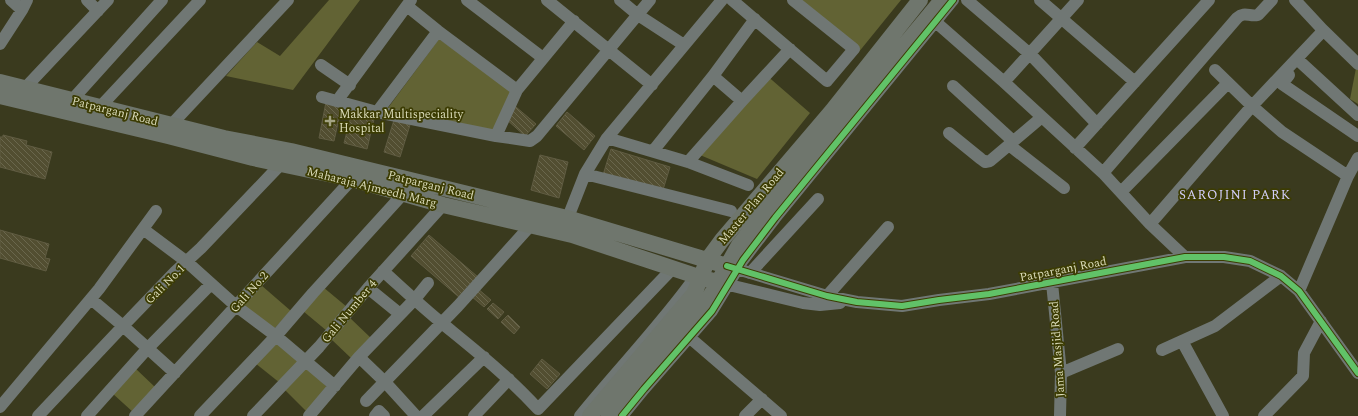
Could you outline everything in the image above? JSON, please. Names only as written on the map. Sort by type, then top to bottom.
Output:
[{"type":"main road","points":[[609,416],[723,283],[732,267],[739,245],[858,100],[932,19],[942,0]]},
{"type":"main road","name":"Master Plan Road","points":[[590,416],[694,294],[699,277],[708,259],[722,240],[832,111],[916,1]]},
{"type":"main road","name":"Patparganj Road","points":[[0,82],[231,140],[291,150],[357,173],[708,259],[732,267]]},
{"type":"main road","name":"Maharaja Ajmeedh Marg","points":[[0,96],[253,158],[281,164],[357,173],[403,194],[443,205],[532,225],[565,225],[673,268],[723,283]]},
{"type":"street","points":[[0,44],[25,5],[11,0]]},
{"type":"street","points":[[87,0],[98,11]]},
{"type":"street","points":[[25,88],[108,0]]},
{"type":"street","points":[[72,100],[162,0]]},
{"type":"street","points":[[100,107],[200,0]]},
{"type":"street","points":[[171,125],[288,0]]},
{"type":"street","points":[[467,0],[543,58]]},
{"type":"street","points":[[547,0],[652,85]]},
{"type":"street","points":[[620,0],[638,15],[684,45]]},
{"type":"street","points":[[322,97],[377,112],[496,136],[528,141],[533,140],[650,0]]},
{"type":"street","points":[[565,225],[585,174],[607,138],[722,0]]},
{"type":"street","points":[[732,0],[827,81],[854,49],[793,0]]},
{"type":"street","points":[[932,19],[953,0]]},
{"type":"street","points":[[967,0],[1030,54],[1097,124]]},
{"type":"street","points":[[1040,0],[1135,82]]},
{"type":"street","points":[[1004,82],[1078,0]]},
{"type":"street","points":[[1076,148],[1208,0]]},
{"type":"street","points":[[1104,173],[1237,18],[1243,14],[1258,15],[1272,0]]},
{"type":"street","points":[[1295,0],[1358,64]]},
{"type":"street","points":[[916,1],[932,19],[1104,173],[1150,224],[1185,257]]},
{"type":"street","points":[[337,102],[409,3],[438,31],[517,90]]},
{"type":"street","points":[[653,151],[713,76],[755,20]]},
{"type":"street","points":[[496,136],[517,90],[574,21]]},
{"type":"street","points":[[1150,224],[1252,106],[1321,33],[1322,29]]},
{"type":"street","points":[[377,112],[438,31]]},
{"type":"street","points":[[688,162],[790,49]]},
{"type":"street","points":[[1297,58],[1358,115]]},
{"type":"street","points":[[321,65],[350,85]]},
{"type":"street","points":[[1215,70],[1252,106],[1282,132],[1348,176]]},
{"type":"street","points":[[1286,70],[1289,75],[1282,84],[1358,136]]},
{"type":"street","points":[[713,76],[742,101]]},
{"type":"street","points":[[1120,192],[1228,83]]},
{"type":"street","points":[[953,86],[1011,143],[1064,188]]},
{"type":"street","points":[[949,133],[985,162],[992,159],[1042,117]]},
{"type":"street","points":[[607,138],[688,162],[748,185]]},
{"type":"street","name":"Gali No.1","points":[[38,416],[123,326],[201,248],[281,164],[291,150]]},
{"type":"street","points":[[1300,291],[1348,176],[1358,158]]},
{"type":"street","name":"Gali No.2","points":[[136,416],[357,173]]},
{"type":"street","points":[[585,174],[731,211]]},
{"type":"street","points":[[200,416],[276,336],[403,194]]},
{"type":"street","points":[[750,273],[818,199]]},
{"type":"street","name":"Gali Number 4","points":[[253,416],[319,347],[368,288],[443,205]]},
{"type":"street","points":[[0,407],[91,299],[156,212]]},
{"type":"street","points":[[366,401],[532,225]]},
{"type":"street","points":[[827,296],[888,227]]},
{"type":"street","points":[[143,229],[187,262],[236,306],[306,360],[335,386]]},
{"type":"street","name":"Patparganj Road","points":[[732,267],[827,296],[857,302],[902,306],[989,294],[1185,257],[1224,257],[1250,261],[1281,276],[1300,291],[1358,373]]},
{"type":"street","points":[[383,271],[441,323],[509,379],[535,413],[673,268]]},
{"type":"street","points":[[1162,350],[1215,326],[1281,276]]},
{"type":"street","points":[[580,416],[608,381],[699,277]]},
{"type":"street","points":[[309,416],[359,357],[415,299],[428,283]]},
{"type":"street","points":[[622,416],[712,311],[723,283]]},
{"type":"street","name":"Patparganj Road","points":[[723,283],[811,304],[857,302]]},
{"type":"street","name":"Jama Masjid Road","points":[[1052,283],[1061,373],[1060,416]]},
{"type":"street","points":[[87,416],[147,349],[211,284]]},
{"type":"street","points":[[368,288],[400,314]]},
{"type":"street","points":[[91,299],[175,373]]},
{"type":"street","points":[[1264,416],[1304,376],[1304,353],[1321,321]]},
{"type":"street","points":[[689,337],[780,416]]},
{"type":"street","points":[[1182,340],[1223,416]]},
{"type":"street","points":[[1061,373],[1118,349]]},
{"type":"street","points":[[359,357],[385,382],[416,416]]},
{"type":"street","points":[[424,416],[484,357]]},
{"type":"street","points":[[474,416],[509,379]]},
{"type":"street","points":[[745,416],[762,399]]},
{"type":"street","points":[[375,416],[379,411],[384,416]]},
{"type":"shaded area","points":[[329,0],[360,0],[293,90],[226,76],[257,42],[280,56]]},
{"type":"shaded area","points":[[793,0],[901,0],[858,53]]},
{"type":"shaded area","points":[[439,39],[514,91],[492,138],[385,112]]},
{"type":"shaded area","points":[[1358,58],[1358,104],[1350,99]]},
{"type":"shaded area","points":[[765,74],[810,113],[757,179],[700,155]]},
{"type":"shaded area","points":[[261,285],[291,311],[272,331],[244,305]]},
{"type":"shaded area","points":[[323,287],[347,307],[327,331],[303,311]]},
{"type":"shaded area","points":[[349,317],[372,339],[352,359],[331,339]]},
{"type":"shaded area","points":[[278,339],[302,362],[280,383],[255,363]]},
{"type":"shaded area","points":[[307,367],[328,388],[307,412],[285,390]]},
{"type":"shaded area","points":[[135,368],[156,388],[134,413],[112,393]]},
{"type":"building","name":"Makkar Multispeciality Hospital","points":[[326,102],[342,105],[334,141],[319,138]]},
{"type":"building","points":[[516,107],[536,124],[525,136],[506,119]]},
{"type":"building","points":[[353,109],[375,115],[367,149],[344,143]]},
{"type":"building","points":[[567,112],[595,136],[584,150],[556,126]]},
{"type":"building","points":[[394,120],[410,125],[400,157],[384,152]]},
{"type":"building","points":[[3,135],[27,141],[26,145],[52,152],[45,179],[0,167],[0,137],[3,137]]},
{"type":"building","points":[[611,149],[670,167],[662,193],[603,175]]},
{"type":"building","points":[[540,155],[568,162],[559,198],[531,190]]},
{"type":"building","points":[[0,230],[49,244],[45,258],[50,259],[46,271],[0,258]]},
{"type":"building","points":[[429,235],[478,277],[460,298],[411,256]]},
{"type":"building","points":[[477,288],[491,300],[484,307],[471,296]]},
{"type":"building","points":[[493,303],[504,312],[498,319],[487,309]]},
{"type":"building","points":[[508,315],[520,327],[514,334],[501,322]]},
{"type":"building","points":[[542,359],[560,374],[547,389],[530,374]]},
{"type":"cycle path","points":[[622,416],[712,311],[743,260],[775,218],[953,0]]},
{"type":"cycle path","points":[[727,266],[827,296],[857,302],[902,306],[989,294],[1185,257],[1224,257],[1250,261],[1281,276],[1299,291],[1358,373]]},
{"type":"place","name":"Makkar Multispeciality Hospital","points":[[330,121]]},
{"type":"district","name":"SAROJINI PARK","points":[[1235,194]]}]
